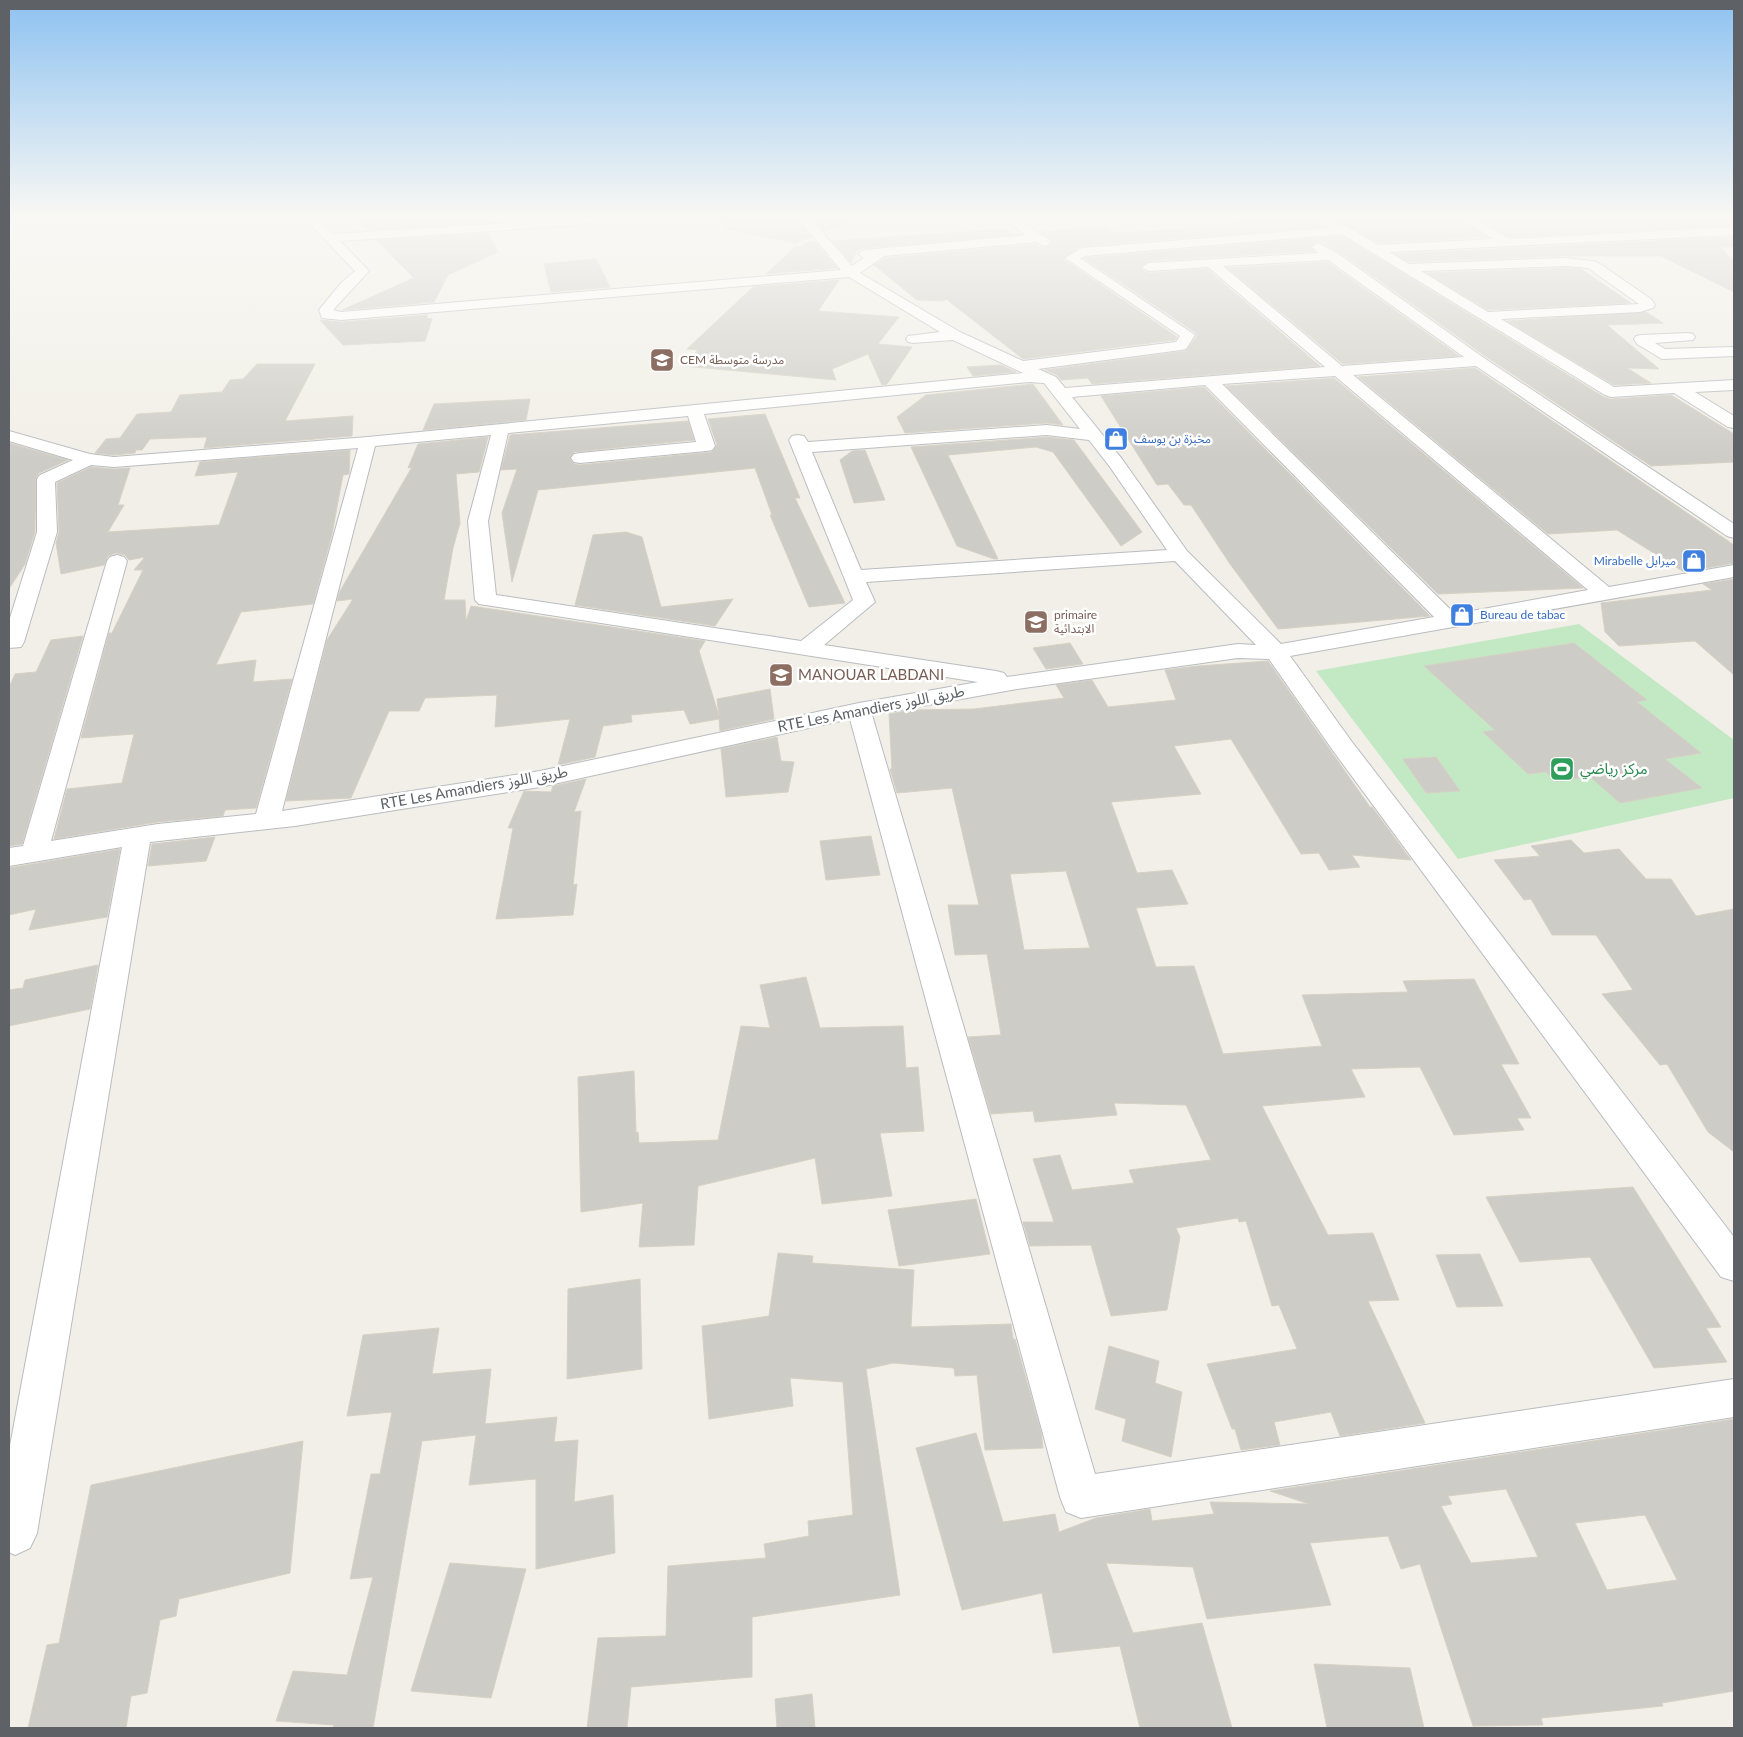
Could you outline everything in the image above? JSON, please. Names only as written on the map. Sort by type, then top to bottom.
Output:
[{"type":"street","points":[[337,298],[326,310],[327,315],[341,316],[554,298]]},
{"type":"street","points":[[893,298],[955,335],[1022,366],[1056,387],[1095,436],[1180,555],[1276,652],[1349,754],[1734,1265]]},
{"type":"street","points":[[1022,366],[1181,346],[1188,335],[1131,298]]},
{"type":"street","points":[[1254,298],[1605,594]]},
{"type":"street","points":[[1391,298],[1479,361],[1734,532]]},
{"type":"street","points":[[1456,298],[1610,392],[1734,385]]},
{"type":"street","points":[[1485,316],[1640,308],[1648,305],[1640,298]]},
{"type":"street","points":[[1234,300],[1252,309],[1278,317]]},
{"type":"street","points":[[913,340],[955,335]]},
{"type":"street","points":[[1688,337],[1641,339],[1702,387]]},
{"type":"street","points":[[1662,354],[1734,352]]},
{"type":"street","points":[[9,436],[89,459],[114,462],[368,442],[1030,377],[1056,387],[1209,380],[1479,361]]},
{"type":"street","points":[[1209,380],[1451,622]]},
{"type":"street","points":[[1677,388],[1734,423]]},
{"type":"street","points":[[580,458],[706,446],[694,410]]},
{"type":"street","points":[[501,429],[478,521],[486,600],[1017,682]]},
{"type":"street","points":[[806,648],[864,602],[800,444],[1047,430],[1095,436]]},
{"type":"street","points":[[266,820],[368,442]]},
{"type":"street","points":[[13,642],[47,532],[46,479],[89,459]]},
{"type":"street","points":[[855,577],[1180,555]]},
{"type":"street","points":[[34,853],[117,562]]},
{"type":"street","name":"RTE Les Amandiers طريق اللوز","points":[[9,857],[138,835],[295,818],[540,778],[859,710],[1017,682],[1238,651],[1276,652],[1734,571]]},
{"type":"street","points":[[859,710],[1081,1497],[1734,1398]]},
{"type":"street","points":[[15,1533],[138,835]]},
{"type":"green space","name":"مركز رياضي","points":[[1579,624],[1734,740],[1734,798],[1458,859],[1316,671]]},
{"type":"building","points":[[369,298],[436,298],[434,302],[342,310]]},
{"type":"building","points":[[741,298],[827,298],[818,311],[899,317],[878,344],[912,347],[887,384],[882,385],[868,354],[832,369],[836,380],[683,366],[698,350],[687,349]]},
{"type":"building","points":[[915,298],[1120,298],[1177,337],[1175,340],[1023,359],[946,299],[944,301],[917,300]]},
{"type":"building","points":[[1144,298],[1241,298],[1320,366],[1092,384],[1088,378],[1061,380],[1057,375],[1045,370],[1186,351],[1197,336],[1196,333]]},
{"type":"building","points":[[1264,298],[1378,298],[1459,356],[1343,364]]},
{"type":"building","points":[[1404,298],[1443,298],[1604,397],[1611,399],[1671,395],[1734,434],[1734,462],[1651,466],[1485,356]]},
{"type":"building","points":[[1468,298],[1624,298],[1631,303],[1488,310]]},
{"type":"building","points":[[1646,312],[1663,323],[1607,325],[1659,369],[1627,368],[1651,383],[1614,385],[1507,321]]},
{"type":"building","points":[[428,315],[426,318],[432,319],[425,341],[343,345],[320,320],[341,322]]},
{"type":"building","points":[[257,364],[315,364],[285,421],[353,416],[352,436],[204,448],[207,437],[150,439],[142,450],[136,450],[135,453],[114,455],[95,453],[106,439],[120,438],[137,414],[171,412],[180,395],[222,392],[230,380],[243,379]]},
{"type":"building","points":[[1001,365],[1016,372],[973,376],[967,367]]},
{"type":"building","points":[[1475,368],[1734,545],[1734,563],[1684,572],[1617,530],[1548,534],[1358,377]]},
{"type":"building","points":[[1334,378],[1583,588],[1438,594],[1226,386]]},
{"type":"building","points":[[1033,384],[1063,425],[1047,423],[905,433],[897,417],[926,395]]},
{"type":"building","points":[[1204,387],[1430,616],[1278,629],[1230,564],[1191,505],[1184,505],[1168,484],[1157,485],[1101,396]]},
{"type":"building","points":[[530,399],[526,420],[423,430],[434,404]]},
{"type":"building","points":[[765,414],[800,498],[795,498],[845,603],[809,607],[770,515],[772,515],[755,468],[538,490],[512,582],[502,513],[517,469],[501,470],[510,435],[688,421],[694,440],[574,452],[570,459],[574,464],[580,465],[712,452],[717,445],[708,419]]},
{"type":"building","points":[[488,437],[479,472],[456,474],[460,523],[453,548],[444,600],[465,600],[466,621],[471,606],[705,641],[699,651],[719,716],[717,699],[770,689],[774,719],[720,731],[719,719],[690,724],[684,710],[631,715],[632,722],[603,726],[595,757],[558,765],[570,719],[495,727],[497,695],[425,698],[419,711],[389,711],[351,798],[286,801],[327,640],[353,599],[337,601],[340,591],[412,467],[408,468],[418,444]]},
{"type":"building","points":[[1047,437],[1074,440],[1142,532],[1121,546],[1053,452],[1036,447],[948,455],[998,559],[957,546],[911,447]]},
{"type":"building","points":[[9,443],[68,460],[39,473],[36,478],[35,532],[25,564],[9,589]]},
{"type":"building","points":[[350,450],[349,474],[343,475],[332,534],[313,604],[241,612],[216,665],[256,660],[253,682],[292,679],[256,808],[225,810],[223,816],[158,822],[54,839],[67,789],[122,783],[134,734],[81,738],[109,633],[112,633],[143,570],[134,570],[145,557],[129,560],[125,555],[116,553],[108,556],[104,565],[61,574],[56,543],[59,532],[57,483],[91,467],[130,468],[118,505],[124,505],[108,532],[219,525],[238,472],[195,476],[200,462]]},
{"type":"building","points":[[865,450],[885,500],[854,503],[840,460],[852,451]]},
{"type":"building","points":[[626,532],[642,537],[661,607],[733,599],[715,626],[575,605],[593,535]]},
{"type":"building","points":[[1734,579],[1734,675],[1695,641],[1619,646],[1605,632],[1601,603],[1712,590],[1703,584]]},
{"type":"building","points":[[83,636],[22,844],[9,846],[9,688],[15,674],[36,672],[51,640]]},
{"type":"building","points":[[1070,643],[1083,664],[1046,669],[1033,648]]},
{"type":"building","points":[[1574,643],[1647,700],[1637,702],[1701,753],[1665,759],[1702,788],[1620,803],[1589,776],[1557,782],[1546,772],[1528,774],[1483,732],[1495,730],[1424,666]]},
{"type":"building","points":[[1268,661],[1370,807],[1372,807],[1411,860],[1352,855],[1360,867],[1329,870],[1319,853],[1301,854],[1231,739],[1174,746],[1201,794],[1111,802],[1137,873],[1172,870],[1188,904],[1136,908],[1156,967],[1194,966],[1223,1054],[1322,1046],[1302,995],[1408,992],[1403,981],[1474,979],[1519,1064],[1501,1064],[1531,1118],[1517,1118],[1524,1130],[1454,1135],[1420,1067],[1351,1069],[1365,1097],[1262,1106],[1328,1235],[1373,1233],[1399,1300],[1368,1301],[1425,1423],[1340,1436],[1331,1412],[1274,1422],[1280,1445],[1241,1450],[1235,1429],[1232,1429],[1207,1364],[1297,1349],[1279,1305],[1272,1306],[1246,1221],[1239,1222],[1238,1218],[1176,1228],[1180,1237],[1167,1310],[1111,1316],[1091,1245],[1030,1246],[1023,1222],[1054,1222],[1033,1159],[1060,1155],[1072,1190],[1134,1183],[1129,1170],[1211,1160],[1186,1105],[1114,1103],[1117,1115],[1035,1122],[1033,1111],[991,1114],[968,1037],[1001,1035],[987,954],[955,955],[948,905],[979,905],[952,788],[897,793],[890,769],[892,769],[889,714],[911,710],[974,709],[1064,698],[1056,685],[1092,680],[1108,707],[1176,700],[1165,670]],"holes":[[[1066,871],[1090,948],[1024,950],[1010,874]]]},
{"type":"building","points":[[777,737],[781,761],[794,762],[788,792],[726,797],[721,749]]},
{"type":"building","points":[[1436,757],[1460,791],[1426,793],[1403,759]]},
{"type":"building","points":[[586,779],[574,812],[581,811],[573,885],[577,884],[573,915],[496,919],[513,828],[508,828],[524,791],[551,792],[553,786]]},
{"type":"building","points":[[871,836],[880,875],[826,880],[820,841]]},
{"type":"building","points":[[215,837],[206,861],[148,866],[152,844]]},
{"type":"building","points":[[1571,840],[1584,853],[1619,849],[1646,879],[1671,879],[1696,916],[1734,909],[1734,1152],[1708,1132],[1667,1064],[1660,1065],[1602,994],[1633,990],[1596,935],[1552,935],[1531,899],[1524,900],[1494,860],[1540,856],[1531,846]]},
{"type":"building","points":[[120,849],[107,917],[29,930],[36,909],[9,915],[9,868]]},
{"type":"building","points":[[98,965],[90,1009],[9,1026],[9,990],[23,988],[25,980]]},
{"type":"building","points":[[806,977],[820,1028],[903,1026],[906,1068],[918,1067],[924,1131],[880,1133],[892,1196],[822,1204],[815,1158],[698,1186],[694,1245],[639,1247],[643,1203],[581,1212],[578,1077],[634,1071],[636,1133],[638,1132],[639,1143],[718,1140],[741,1026],[770,1028],[760,985]]},
{"type":"building","points":[[1633,1187],[1721,1327],[1706,1328],[1727,1362],[1654,1368],[1590,1257],[1520,1262],[1486,1197]]},
{"type":"building","points":[[976,1199],[990,1254],[899,1266],[888,1210]]},
{"type":"building","points":[[778,1253],[813,1256],[812,1263],[914,1270],[911,1327],[1011,1324],[1013,1339],[1015,1339],[1041,1432],[1043,1448],[985,1450],[977,1375],[955,1376],[954,1368],[893,1363],[866,1369],[900,1595],[752,1617],[752,1677],[631,1687],[627,1728],[587,1728],[598,1638],[666,1636],[668,1566],[766,1558],[764,1544],[809,1536],[808,1521],[853,1515],[843,1382],[790,1378],[793,1406],[709,1419],[702,1326],[769,1316]]},
{"type":"building","points":[[1480,1254],[1503,1306],[1457,1307],[1436,1255]]},
{"type":"building","points":[[640,1279],[642,1369],[567,1379],[568,1289]]},
{"type":"building","points":[[439,1328],[432,1374],[491,1369],[485,1424],[557,1417],[554,1442],[578,1440],[574,1502],[613,1495],[615,1553],[536,1569],[536,1479],[469,1485],[476,1435],[422,1441],[373,1728],[333,1728],[334,1725],[276,1721],[293,1671],[347,1675],[373,1577],[350,1579],[371,1474],[380,1474],[392,1412],[347,1416],[363,1335]]},
{"type":"building","points":[[1109,1346],[1159,1361],[1155,1383],[1182,1392],[1171,1457],[1122,1441],[1126,1419],[1095,1409]]},
{"type":"building","points":[[1734,1419],[1734,1691],[1662,1703],[1663,1706],[1541,1718],[1543,1725],[1473,1726],[1420,1564],[1401,1569],[1388,1536],[1310,1543],[1331,1605],[1207,1619],[1193,1567],[1106,1563],[1133,1633],[1202,1623],[1232,1728],[1140,1728],[1120,1646],[1053,1653],[1042,1593],[962,1610],[916,1448],[976,1433],[1003,1522],[1055,1514],[1059,1532],[1096,1518],[1150,1509],[1152,1521],[1214,1514],[1210,1502],[1309,1504],[1270,1491]],"holes":[[[1506,1489],[1538,1557],[1471,1563],[1441,1506],[1452,1504],[1448,1496]],[[1645,1515],[1677,1580],[1607,1590],[1575,1523]]]},
{"type":"building","points":[[303,1441],[290,1573],[179,1599],[176,1616],[160,1620],[147,1693],[131,1696],[126,1728],[28,1728],[47,1645],[59,1643],[91,1485]]},
{"type":"building","points":[[450,1563],[526,1569],[491,1698],[411,1691]]},
{"type":"building","points":[[1314,1664],[1410,1668],[1424,1728],[1327,1728]]},
{"type":"building","points":[[812,1694],[815,1728],[777,1728],[775,1699]]},
{"type":"place","name":"CEM مدرسة متوسطة","points":[[662,360]]},
{"type":"place","name":"مخبزة بن یوسف","points":[[1116,439]]},
{"type":"place","name":"Mirabelle ميرابل","points":[[1694,561]]},
{"type":"place","name":"Bureau de tabac","points":[[1462,615]]},
{"type":"place","name":"primaire الابتدائية","points":[[1036,622]]},
{"type":"place","name":"MANOUAR LABDANI","points":[[781,675]]},
{"type":"place","name":"مركز رياضي","points":[[1562,769]]}]
